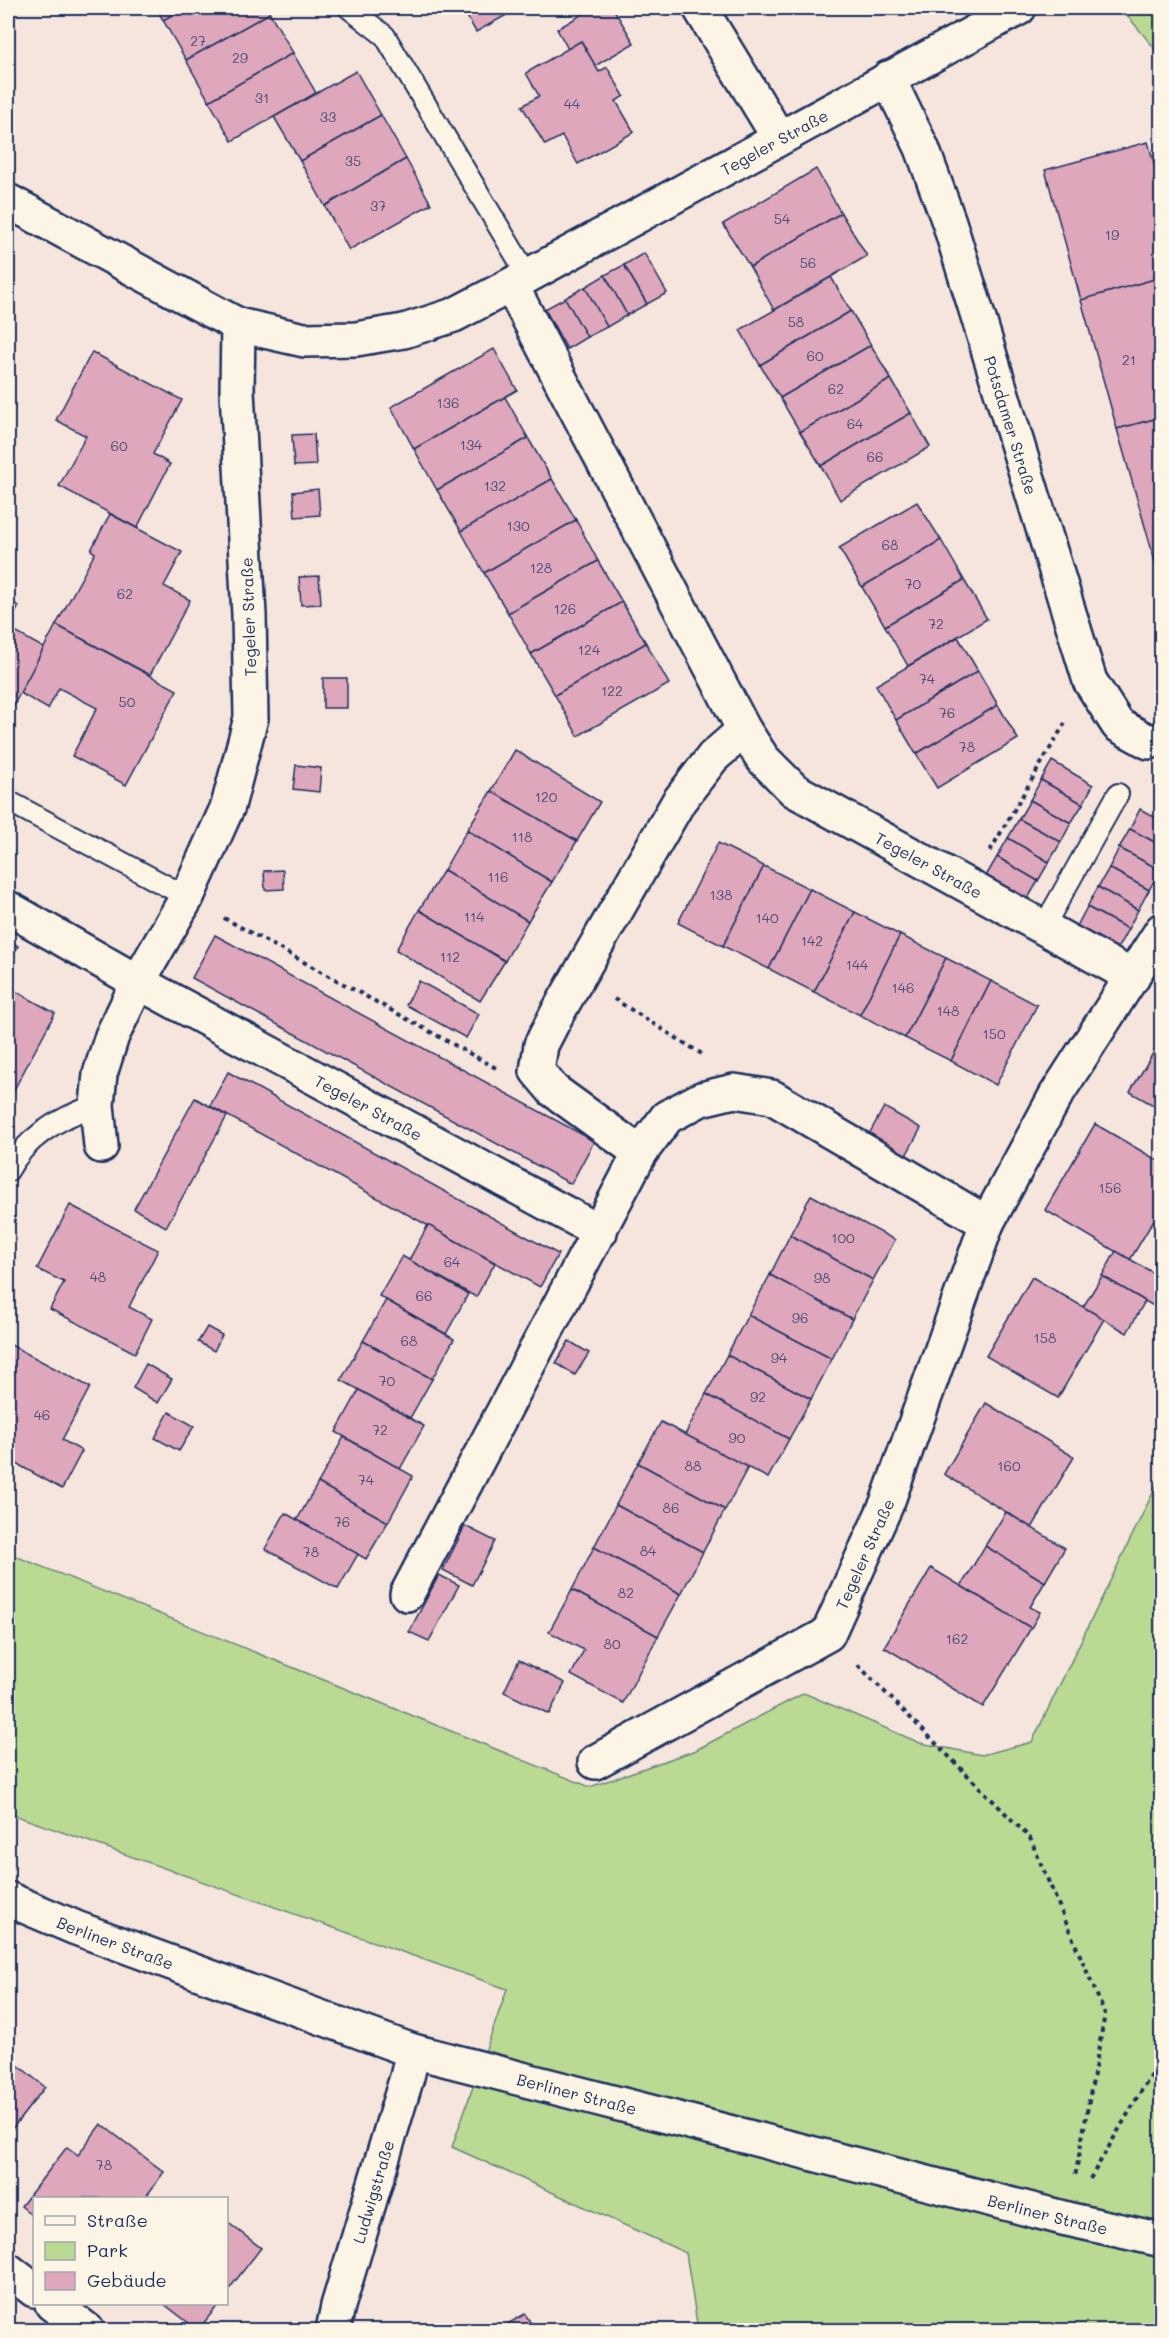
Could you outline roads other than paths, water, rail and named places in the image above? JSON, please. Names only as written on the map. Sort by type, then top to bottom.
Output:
[{"type":"street","points":[[700,8],[779,138]]},
{"type":"street","name":"Tegeler Straße","points":[[8,201],[238,325],[304,340],[356,339],[404,331],[454,315],[519,281],[1019,8]]},
{"type":"street","name":"Potsdamer Straße","points":[[888,78],[922,148],[949,222],[1090,681],[1101,702],[1118,725],[1149,742],[1161,739]]},
{"type":"street","name":"Tegeler Straße","points":[[519,281],[744,730],[763,759],[794,790],[1133,977]]},
{"type":"street","name":"Tegeler Straße","points":[[101,1146],[97,1105],[100,1074],[112,1036],[138,982],[187,897],[228,806],[251,718],[249,615],[237,391],[238,325]]},
{"type":"street","points":[[640,1153],[553,1090],[537,1071],[542,1045],[577,976],[679,801],[713,757],[744,730]]},
{"type":"street","name":"Tegeler Straße","points":[[8,908],[138,982],[600,1233]]},
{"type":"street","name":"Tegeler Straße","points":[[595,1762],[828,1634],[887,1503],[987,1223],[1056,1095],[1161,930]]},
{"type":"street","points":[[407,1594],[600,1233],[640,1153],[667,1118],[701,1099],[734,1091],[772,1097],[987,1223]]},
{"type":"street","name":"Berliner Straße","points":[[8,1899],[76,1929],[413,2051],[1067,2219],[1161,2240]]},
{"type":"street","name":"Ludwigstraße","points":[[333,2331],[338,2306],[413,2051]]},
{"type":"street","points":[[8,2270],[33,2289]]},
{"type":"street","points":[[53,2305],[87,2331]]},
{"type":"lane","name":"Tegeler Straße","points":[[349,8],[385,36],[519,281]]},
{"type":"lane","points":[[1043,928],[1118,794]]},
{"type":"lane","points":[[8,801],[187,897]]},
{"type":"lane","points":[[8,1171],[13,1161],[45,1128],[71,1113],[97,1105]]}]
